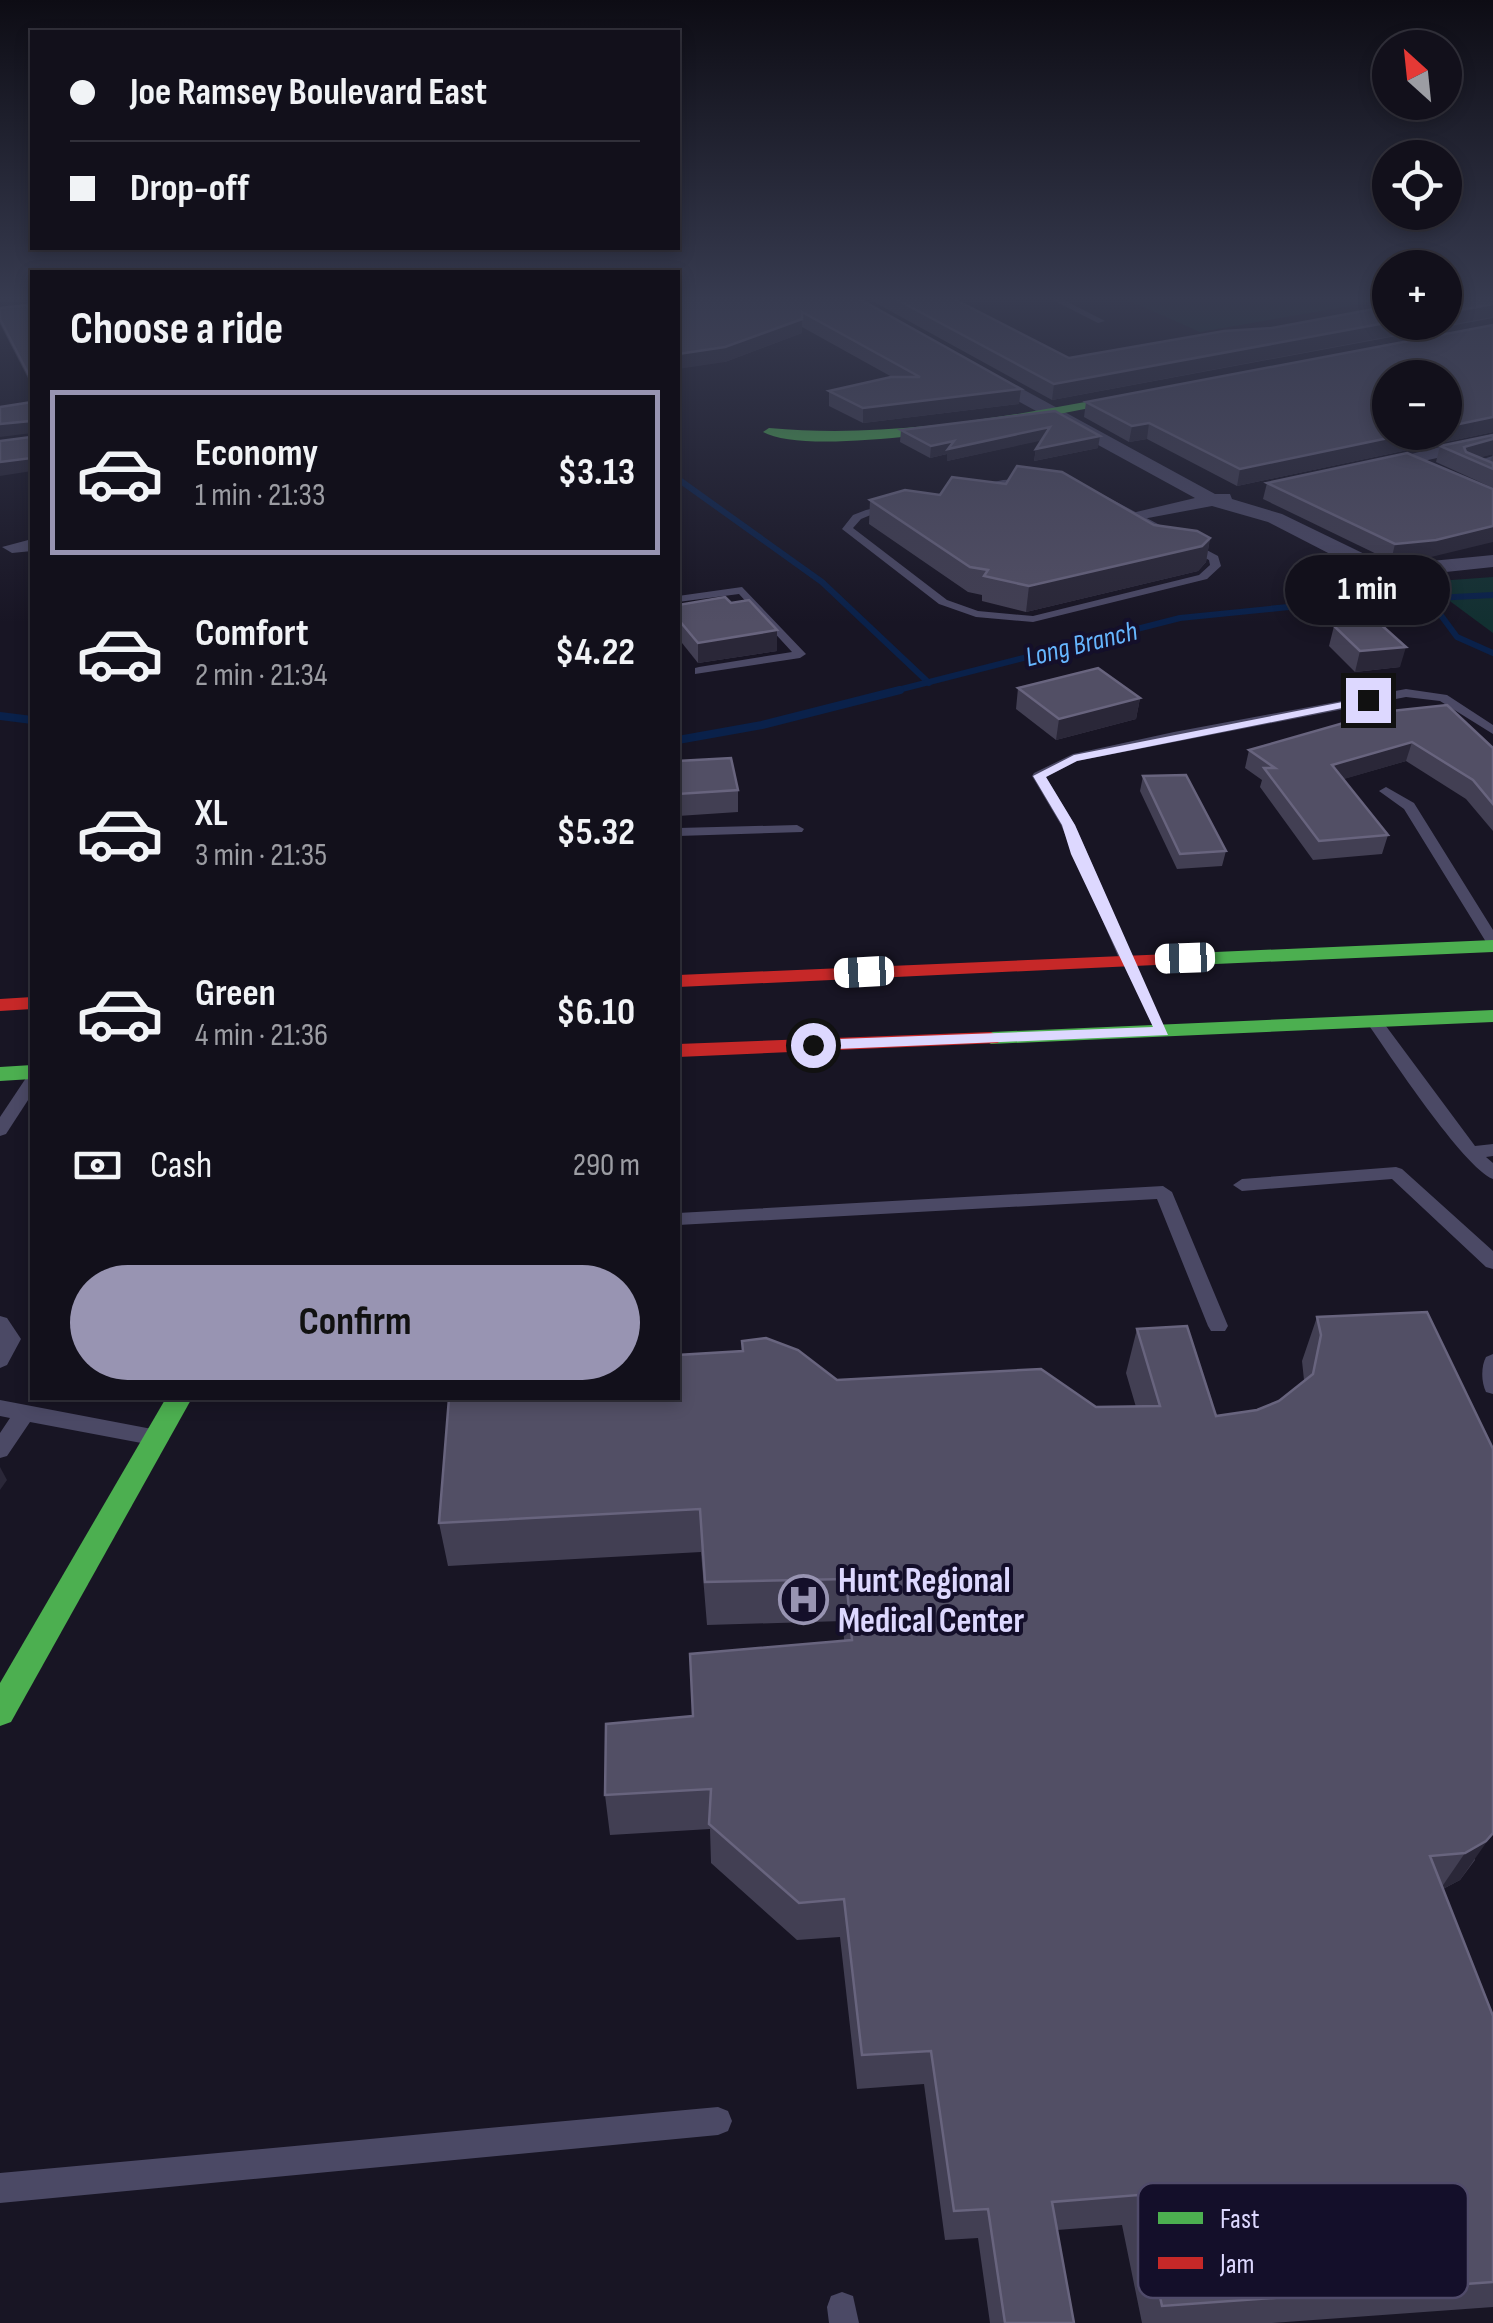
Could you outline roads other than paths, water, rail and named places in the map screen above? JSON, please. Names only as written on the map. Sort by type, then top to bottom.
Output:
[{"type":"main road","points":[[769,432],[815,440],[1084,405]]},
{"type":"main road","points":[[680,981],[1493,944]]},
{"type":"main road","points":[[1126,960],[1162,1032]]},
{"type":"main road","points":[[0,1005],[30,1004]]},
{"type":"main road","points":[[680,1051],[1493,1016]]},
{"type":"main road","points":[[0,1074],[30,1072]]},
{"type":"main road","points":[[0,1712],[178,1400]]},
{"type":"street","points":[[1038,405],[1212,500],[1275,518],[1355,560],[1389,572],[1493,561]]},
{"type":"street","points":[[1347,471],[1493,440]]},
{"type":"street","points":[[1404,459],[1493,499]]},
{"type":"street","points":[[1139,518],[1251,492]]},
{"type":"lane","points":[[1493,459],[1468,465],[1493,476]]},
{"type":"lane","points":[[1044,480],[1076,484],[1139,518],[1214,558],[1216,566],[1203,577],[1033,619],[976,614],[942,602],[847,529],[870,512],[1003,483],[1044,480]]},
{"type":"lane","points":[[680,599],[742,590],[800,654],[700,670]]},
{"type":"lane","points":[[1126,960],[1068,825],[1039,776],[1074,758],[1406,693],[1443,698],[1493,730]]},
{"type":"lane","points":[[1386,791],[1409,806],[1493,944]]},
{"type":"lane","points":[[680,832],[797,830]]},
{"type":"lane","points":[[1374,1021],[1470,1152],[1493,1173]]},
{"type":"lane","points":[[0,1130],[30,1085]]},
{"type":"lane","points":[[1470,1152],[1493,1150]]},
{"type":"lane","points":[[1242,1185],[1396,1173],[1493,1262]]},
{"type":"lane","points":[[680,1220],[1163,1192],[1218,1326]]},
{"type":"lane","points":[[0,1323],[10,1339],[0,1360]]},
{"type":"lane","points":[[1493,1362],[1493,1386]]},
{"type":"lane","points":[[0,1408],[156,1438]]},
{"type":"lane","points":[[0,1450],[25,1412]]},
{"type":"lane","points":[[0,2188],[718,2121]]},
{"type":"waterway","points":[[680,480],[822,582],[928,682]]},
{"type":"waterway","name":"Long Branch","points":[[928,682],[1180,618],[1318,604],[1493,595]]},
{"type":"waterway","points":[[1419,599],[1440,614],[1457,637],[1493,653]]},
{"type":"waterway","name":"Long Branch","points":[[890,692],[928,682]]},
{"type":"waterway","name":"Long Branch","points":[[680,740],[762,725],[900,690]]},
{"type":"waterway","name":"Long Branch","points":[[0,716],[30,720]]},
{"type":"place","name":"Hunt Regional Medical Center","points":[[803,1600]]}]
